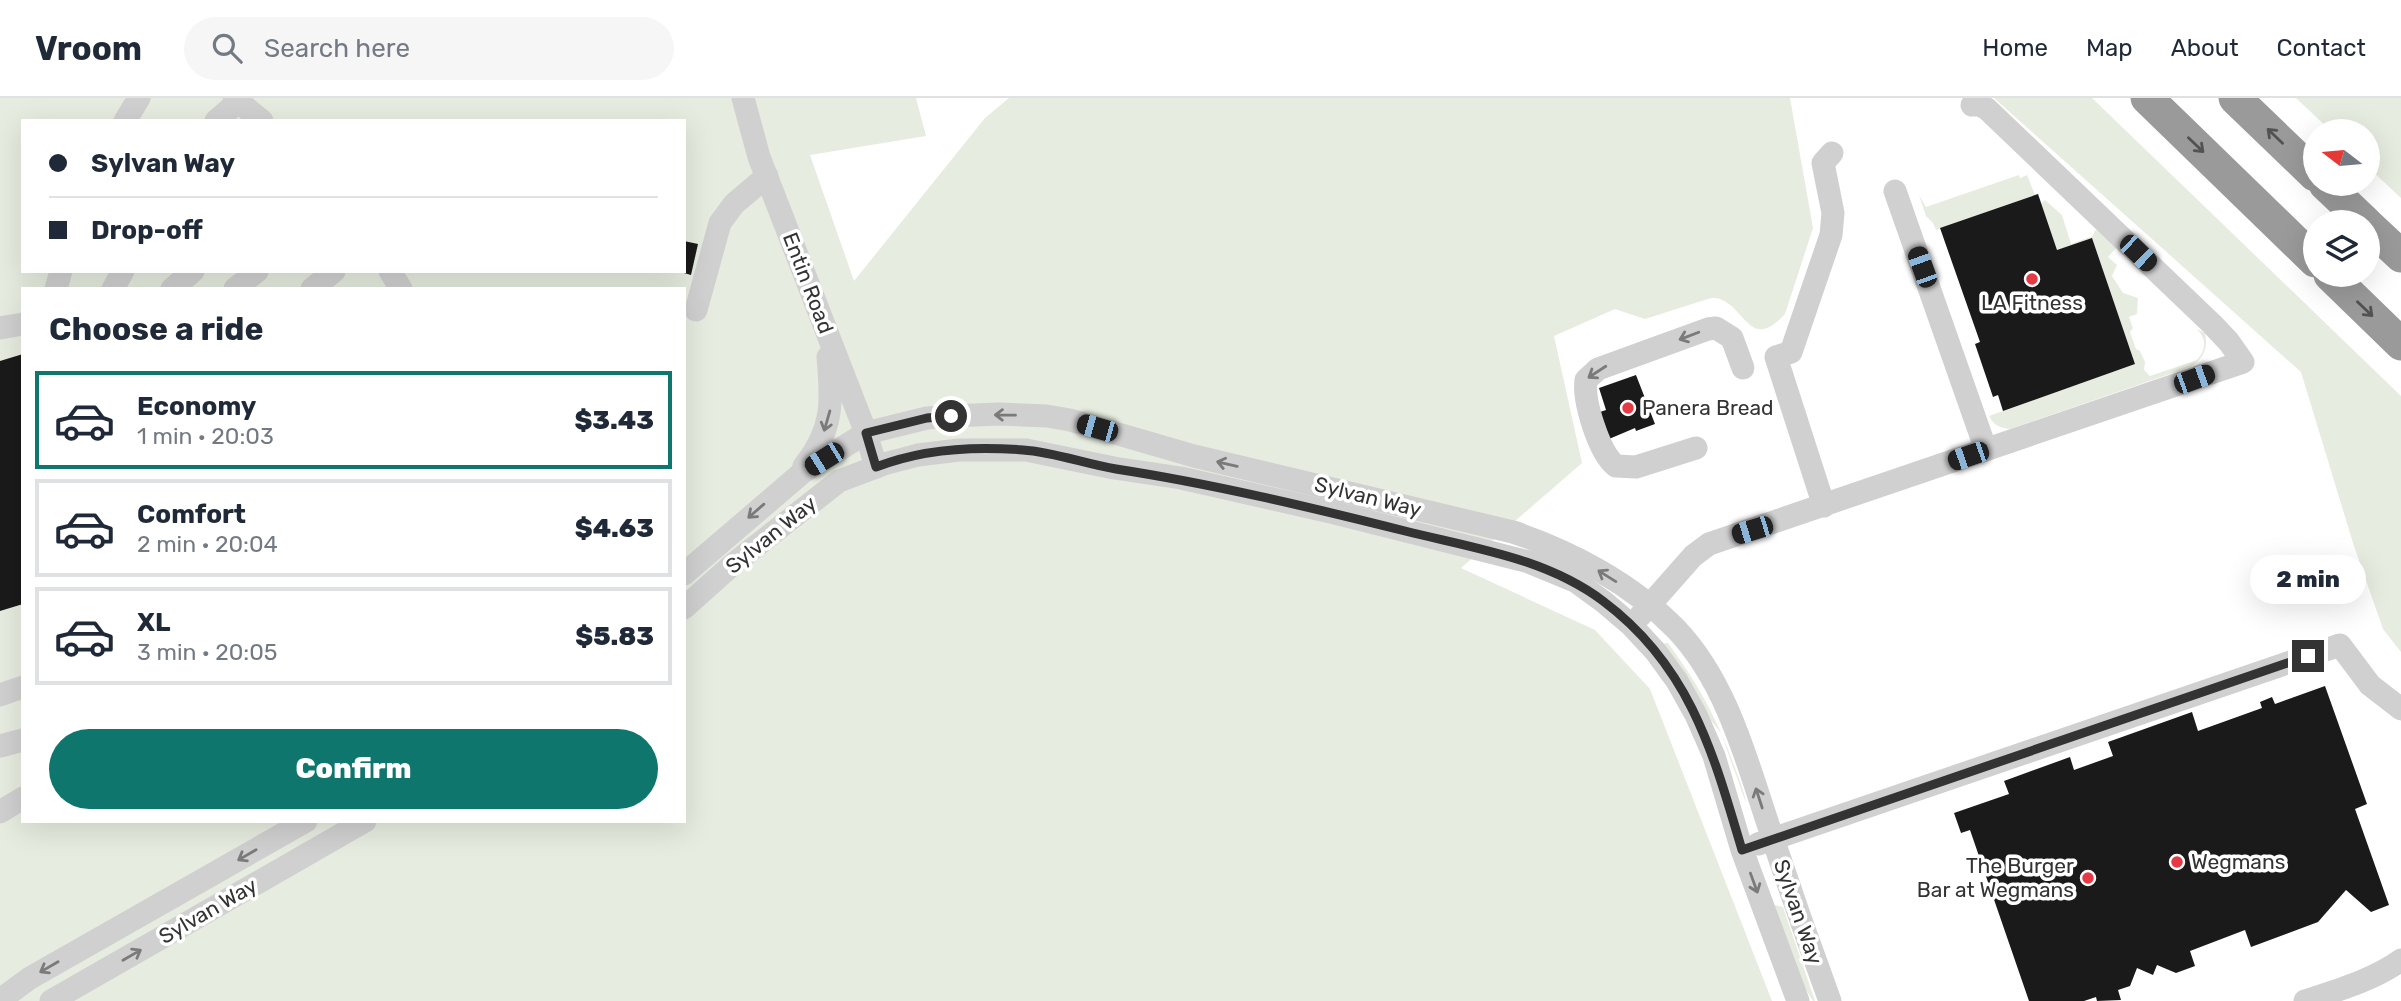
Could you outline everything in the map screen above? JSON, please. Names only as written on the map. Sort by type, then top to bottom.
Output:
[{"type":"highway","points":[[2147,98],[2303,249]]},
{"type":"highway","points":[[2235,98],[2303,163]]},
{"type":"highway","points":[[2337,196],[2352,210]]},
{"type":"highway","points":[[2380,237],[2401,256]]},
{"type":"highway","points":[[2342,287],[2401,344]]},
{"type":"street","points":[[126,119],[139,98]]},
{"type":"street","name":"Entin Road","points":[[743,98],[767,176],[866,433],[876,467]]},
{"type":"street","points":[[218,119],[236,100],[260,119]]},
{"type":"street","points":[[1631,625],[1693,556],[1709,544],[2243,362],[2212,324],[2028,146],[1987,108],[1972,105]]},
{"type":"street","points":[[1824,506],[1776,357],[1791,352],[1832,235],[1833,213],[1824,163],[1832,153]]},
{"type":"street","points":[[696,310],[720,223],[734,204],[767,176]]},
{"type":"street","points":[[1895,191],[1986,450]]},
{"type":"street","points":[[174,287],[191,273]]},
{"type":"street","points":[[237,287],[255,273]]},
{"type":"street","points":[[314,287],[332,273]]},
{"type":"street","points":[[0,328],[21,324]]},
{"type":"street","points":[[1696,448],[1629,468],[1616,466],[1603,451],[1585,396],[1586,380],[1598,369],[1662,353],[1708,329],[1716,328],[1732,338],[1743,368]]},
{"type":"street","points":[[789,484],[821,441],[832,404],[826,329]]},
{"type":"street","name":"Sylvan Way","points":[[686,572],[803,472],[866,433],[927,418],[999,414],[1047,416],[1070,421],[1194,456],[1513,532],[1535,540],[1573,555],[1649,606],[1677,630],[1692,649],[1724,705],[1744,750],[1830,1001]]},
{"type":"street","name":"Sylvan Way","points":[[686,606],[732,565],[839,481],[918,455],[959,450],[1026,450],[1181,478],[1530,562],[1575,582],[1604,602],[1631,625],[1656,652],[1677,681],[1714,756],[1742,850],[1798,1001]]},
{"type":"street","points":[[1356,518],[1360,495]]},
{"type":"street","points":[[1742,850],[2340,645],[2370,685],[2401,709]]},
{"type":"street","points":[[0,695],[21,688]]},
{"type":"street","points":[[0,746],[21,741]]},
{"type":"street","points":[[0,812],[21,799]]},
{"type":"street","name":"Sylvan Way","points":[[0,1000],[42,971],[302,823]]},
{"type":"street","name":"Sylvan Way","points":[[51,1001],[362,823]]},
{"type":"street","points":[[2305,1001],[2357,983],[2401,960]]},
{"type":"shaded area","points":[[0,98],[916,98],[926,136],[810,155],[854,281],[985,118],[1009,98],[1790,98],[1813,228],[1785,314],[1774,324],[1757,329],[1730,305],[1720,299],[1711,298],[1645,319],[1615,309],[1554,336],[1582,463],[1461,568],[1595,630],[1650,689],[1772,1001],[0,1001]]},
{"type":"shaded area","points":[[1994,98],[2092,98],[2401,396],[2401,652],[2383,629],[2353,543],[2301,372]]},
{"type":"shaded area","points":[[2296,98],[2401,98],[2401,198],[2380,178],[2380,119],[2318,119]]},
{"type":"shaded area","points":[[2019,175],[2020,178],[2027,175],[2035,195],[1936,230],[1926,216],[1919,195],[1926,207]]},
{"type":"shaded area","points":[[2045,200],[2062,215],[2071,244],[2093,236],[2095,230],[2103,232],[2117,247],[2108,257],[2117,265],[2112,276],[2123,293],[2138,298],[2137,314],[2129,317],[2133,328],[2130,332],[2136,349],[2140,351],[2145,362],[2144,370],[2150,376],[2197,360],[2204,344],[2197,329],[2205,333],[2206,344],[2202,357],[2190,367],[2006,429],[1995,424],[1989,416],[2135,364],[2092,239],[2057,250],[2041,204]]},
{"type":"shaded area","points":[[1664,643],[1668,643],[1698,688],[1721,733],[1697,703]]},
{"type":"shaded area","points":[[1721,733],[1728,750],[1746,803]]},
{"type":"shaded area","points":[[1775,905],[1783,907],[1815,1001],[1796,974]]},
{"type":"building","name":"LA Fitness","points":[[2038,194],[2057,250],[2092,238],[2135,364],[2003,411],[1998,395],[1993,397],[1975,344],[1980,342],[1940,228]]},
{"type":"building","points":[[686,241],[698,244],[691,275],[684,273]]},
{"type":"building","points":[[21,355],[21,605],[0,611],[0,361]]},
{"type":"building","name":"Panera Bread","points":[[1636,375],[1655,424],[1636,431],[1635,428],[1609,439],[1600,412],[1606,410],[1599,388]]},
{"type":"building","name":"Wegmans","points":[[2325,686],[2367,804],[2355,809],[2389,905],[2371,912],[2346,890],[2318,922],[2251,947],[2245,930],[2190,951],[2195,966],[2176,973],[2157,965],[2153,975],[2137,968],[2130,986],[2118,990],[2121,1000],[2097,1001],[2096,997],[2084,1001],[2029,1001],[1970,830],[1961,833],[1954,813],[2009,794],[2004,781],[2070,757],[2074,770],[2113,756],[2108,742],[2192,712],[2198,731],[2262,708],[2260,702],[2272,697],[2275,704]]},
{"type":"place","name":"LA Fitness","points":[[2032,279]]},
{"type":"place","name":"Panera Bread","points":[[1628,408]]},
{"type":"place","name":"Wegmans","points":[[2177,862]]},
{"type":"place","name":"The Burger Bar at Wegmans","points":[[2088,878]]},
{"type":"route","points":[[951,416],[927,418],[866,433],[876,467],[918,455],[959,450],[1026,450],[1181,478],[1335,513],[1530,562],[1575,582],[1631,625],[1656,652],[1677,681],[1714,756],[1742,850],[2308,656]]}]
